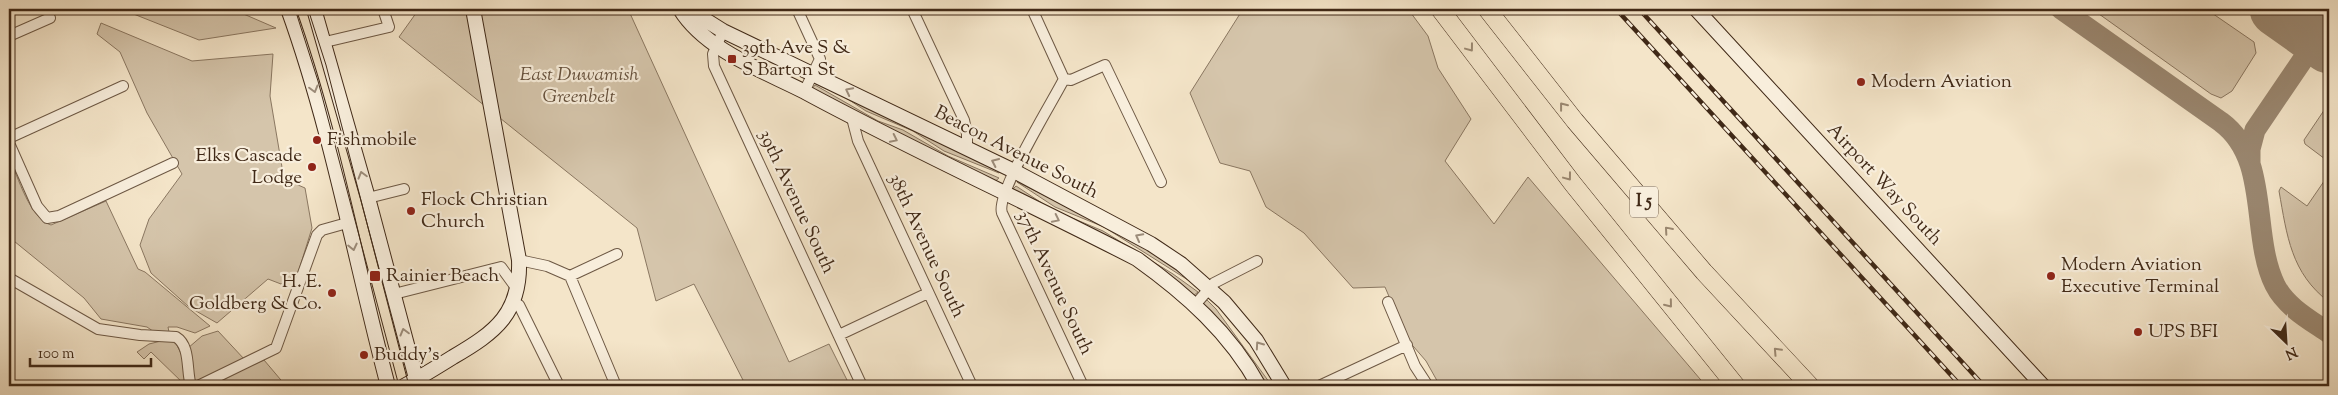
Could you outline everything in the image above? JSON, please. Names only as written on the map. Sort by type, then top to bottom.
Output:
[{"type":"highway","name":"I 5","points":[[1440,9],[1573,184],[1736,386]]},
{"type":"highway","name":"I 5","points":[[1487,9],[1607,158],[1704,272],[1810,386]]},
{"type":"main road","points":[[288,9],[311,78],[388,386]]},
{"type":"main road","points":[[314,9],[325,42],[394,294],[413,384],[487,337],[500,324],[515,296],[519,260],[473,9]]},
{"type":"main road","points":[[680,9],[695,28],[716,46],[852,118],[1137,259],[1169,282],[1195,305],[1233,344],[1259,386]]},
{"type":"main road","name":"Beacon Avenue South","points":[[688,9],[723,31],[1014,171],[1151,244],[1181,264],[1210,287],[1256,340],[1284,386]]},
{"type":"main road","name":"Airport Way South","points":[[1696,9],[2043,386]]},
{"type":"street","points":[[325,42],[389,26],[383,9]]},
{"type":"street","points":[[797,9],[820,59],[815,74],[804,92]]},
{"type":"street","points":[[912,9],[964,120],[968,134],[967,149]]},
{"type":"street","points":[[1032,9],[1064,79]]},
{"type":"street","points":[[9,36],[50,18]]},
{"type":"street","name":"39th Avenue South","points":[[723,31],[712,61],[862,386]]},
{"type":"street","points":[[1064,79],[1071,80],[1105,65],[1161,182]]},
{"type":"street","points":[[1004,193],[1064,79]]},
{"type":"street","points":[[9,138],[123,86]]},
{"type":"street","name":"38th Avenue South","points":[[852,118],[858,141],[972,386]]},
{"type":"street","points":[[9,143],[37,206],[47,218],[59,216],[173,163]]},
{"type":"street","points":[[368,198],[404,189]]},
{"type":"street","name":"37th Avenue South","points":[[1004,193],[1000,204],[1002,213],[1083,386]]},
{"type":"street","points":[[198,386],[276,348],[317,235],[322,230],[347,223]]},
{"type":"street","points":[[570,276],[617,254]]},
{"type":"street","points":[[519,260],[547,266],[570,276],[616,386]]},
{"type":"street","points":[[1195,305],[1210,287],[1219,280],[1257,261]]},
{"type":"street","points":[[394,294],[501,267],[559,386]]},
{"type":"street","points":[[9,278],[88,325],[140,335],[172,336],[180,340],[185,351],[191,386]]},
{"type":"street","points":[[839,336],[928,293]]},
{"type":"street","points":[[1388,302],[1408,345],[1415,366],[1428,386]]},
{"type":"street","points":[[1319,386],[1408,345]]},
{"type":"green space","points":[[121,9],[232,9],[276,28],[199,40]]},
{"type":"green space","name":"East Duwamish Greenbelt","points":[[419,9],[628,9],[789,362],[829,344],[850,386],[740,386],[745,384],[694,284],[656,301],[637,228],[399,37]]},
{"type":"green space","points":[[1243,9],[1408,9],[1428,36],[1438,68],[1471,119],[1445,161],[1494,224],[1528,177],[1706,386],[1440,386],[1426,361],[1407,339],[1385,287],[1353,288],[1304,233],[1266,207],[1250,171],[1220,163],[1190,93]]},
{"type":"green space","points":[[2092,9],[2206,9],[2254,42],[2256,53],[2232,91],[2221,98],[2211,94]]},
{"type":"green space","points":[[101,23],[192,61],[273,54],[270,96],[284,179],[305,188],[312,228],[298,273],[281,284],[268,279],[217,323],[189,307],[151,273],[140,245],[149,219],[182,174],[147,113],[120,52],[97,34]]},
{"type":"green space","points":[[815,85],[878,121],[903,130],[948,156],[999,178],[993,183],[812,89]]},
{"type":"green space","points":[[837,92],[1000,171],[999,173],[944,151],[913,131],[866,111]]},
{"type":"green space","points":[[2329,103],[2329,162],[2305,144],[2304,140]]},
{"type":"green space","points":[[9,157],[31,206],[37,215],[51,225],[106,201],[138,269],[145,272],[210,326],[195,333],[177,327],[168,327],[169,332],[157,334],[147,327],[101,319],[84,298],[9,237]]},
{"type":"green space","points":[[2329,174],[2329,302],[2306,279],[2293,253],[2288,238],[2279,191],[2281,187],[2307,206]]},
{"type":"green space","points":[[1017,182],[1098,221],[1180,269],[1196,285],[1104,227],[1055,207]]},
{"type":"green space","points":[[1016,186],[1051,209],[1103,231],[1173,274],[1198,292],[1193,296],[1013,189]]},
{"type":"green space","points":[[1207,300],[1216,309],[1272,386],[1263,386],[1203,304]]},
{"type":"green space","points":[[218,331],[245,360],[195,383],[192,378],[188,348],[202,336]]},
{"type":"green space","points":[[161,341],[175,341],[183,358],[185,385],[151,352],[144,359],[137,352],[149,344]]},
{"type":"green space","points":[[264,360],[286,386],[215,386],[212,383]]},
{"type":"taxiway","points":[[2061,9],[2221,122],[2237,138],[2247,156],[2253,176],[2263,243],[2275,285],[2285,300],[2306,318],[2329,333]]},
{"type":"taxiway","points":[[2250,162],[2250,149],[2255,130],[2329,21]]},
{"type":"runway","points":[[2277,9],[2329,46]]},
{"type":"tram line","points":[[295,9],[318,81],[399,386]]},
{"type":"tram line","points":[[308,9],[326,65],[409,386]]},
{"type":"railway","points":[[1616,9],[1961,386]]},
{"type":"railway","points":[[1639,9],[1984,386]]},
{"type":"place","name":"39th Ave S & S Barton St","points":[[732,59]]},
{"type":"place","name":"Modern Aviation","points":[[1861,82]]},
{"type":"place","name":"Fishmobile","points":[[317,140]]},
{"type":"place","name":"Elks Cascade Lodge","points":[[312,167]]},
{"type":"place","name":"Flock Christian Church","points":[[411,211]]},
{"type":"place","name":"Rainier Beach","points":[[375,276]]},
{"type":"place","name":"Modern Aviation Executive Terminal","points":[[2051,276]]},
{"type":"place","name":"H. E. Goldberg & Co.","points":[[332,293]]},
{"type":"place","name":"UPS BFI","points":[[2138,332]]},
{"type":"place","name":"Buddy's","points":[[364,355]]}]
